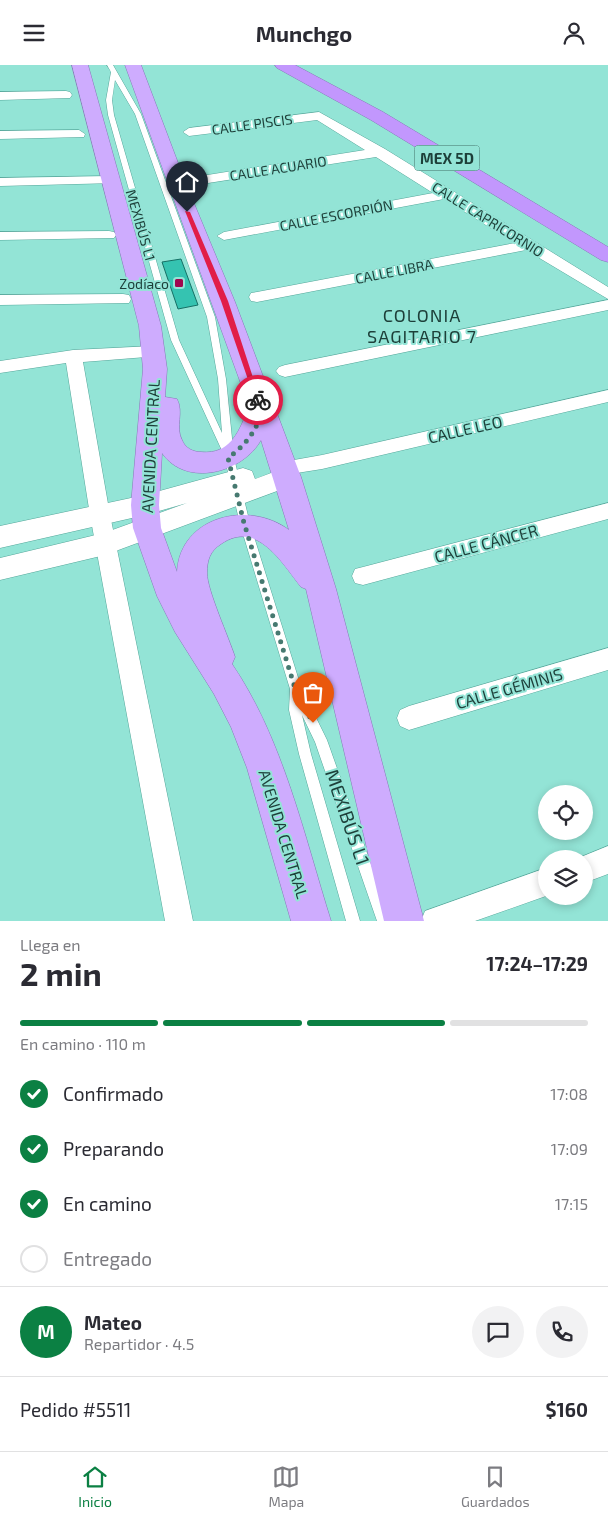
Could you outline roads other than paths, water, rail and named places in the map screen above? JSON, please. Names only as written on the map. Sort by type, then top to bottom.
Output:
[{"type":"highway","name":"AVENIDA CENTRAL","points":[[80,65],[150,326],[154,360],[146,517],[168,587],[186,622],[226,683],[245,719],[264,769],[311,921]]},
{"type":"highway","name":"MEX 5D","points":[[284,65],[377,116],[608,256]]},
{"type":"highway","name":"MEX 5D","points":[[308,65],[391,111],[608,238]]},
{"type":"highway","points":[[119,67],[176,184],[224,301],[285,472],[321,589],[404,921]]},
{"type":"highway","points":[[154,360],[166,391],[168,407],[167,435],[175,453],[196,463],[219,461],[260,527],[280,540],[321,589]]},
{"type":"highway","points":[[226,683],[190,566],[194,554],[203,541],[226,528],[236,490],[241,449],[254,428],[261,407]]},
{"type":"street","points":[[0,95],[66,95]]},
{"type":"street","name":"CALLE PISCIS","points":[[188,132],[316,115]]},
{"type":"street","name":"CALLE CAPRICORNIO","points":[[316,115],[380,152],[608,294]]},
{"type":"street","points":[[0,135],[79,134]]},
{"type":"street","name":"CALLE ACUARIO","points":[[176,184],[380,152]]},
{"type":"street","points":[[0,182],[111,180]]},
{"type":"street","name":"CALLE ESCORPIÓN","points":[[224,236],[448,194]]},
{"type":"street","points":[[0,235],[109,235]]},
{"type":"street","name":"CALLE LIBRA","points":[[257,297],[531,245]]},
{"type":"street","points":[[0,300],[123,299]]},
{"type":"street","points":[[285,371],[608,305]]},
{"type":"street","points":[[73,357],[105,544],[179,921]]},
{"type":"street","points":[[0,367],[73,357],[154,360]]},
{"type":"street","name":"CALLE LEO","points":[[285,472],[322,461],[608,396]]},
{"type":"street","points":[[0,569],[105,544],[146,517],[236,490],[285,472]]},
{"type":"street","name":"CALLE CÁNCER","points":[[363,576],[608,511]]},
{"type":"street","points":[[0,537],[100,515],[146,517]]},
{"type":"street","name":"CALLE GÉMINIS","points":[[409,718],[608,659]]},
{"type":"street","points":[[593,866],[608,860]]},
{"type":"street","points":[[435,921],[538,885]]},
{"type":"lane","name":"MEXIBÚS L1","points":[[119,67],[108,99],[164,307],[175,340],[236,490],[295,688],[322,740],[384,921]]},
{"type":"lane","name":"MEXIBÚS L1","points":[[119,67],[138,114],[211,317],[222,379],[236,490]]},
{"type":"lane","name":"MEXIBÚS L1","points":[[295,688],[295,710],[305,754],[354,921]]},
{"type":"place","name":"Zodíaco","points":[[179,283]]},
{"type":"district","name":"COLONIA SAGITARIO 7","points":[[422,326]]}]
